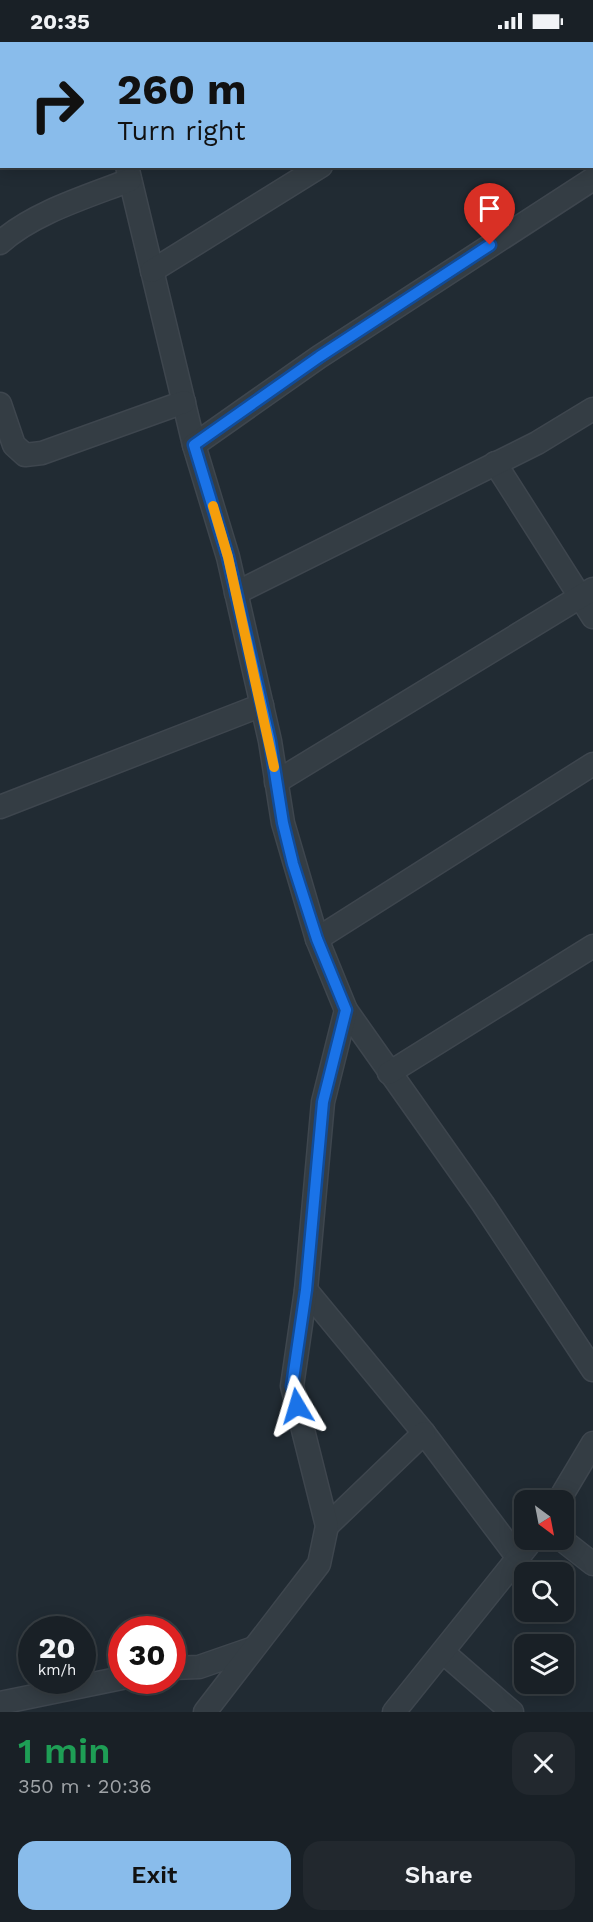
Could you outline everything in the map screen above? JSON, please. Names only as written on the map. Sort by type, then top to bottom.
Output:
[{"type":"street","points":[[152,271],[318,168]]},
{"type":"street","points":[[0,243],[12,232],[129,173],[194,445],[228,557],[262,705],[293,864],[317,939],[346,1010],[483,1204],[593,1370]]},
{"type":"street","points":[[194,445],[319,357],[593,179]]},
{"type":"street","points":[[0,404],[14,445],[25,455],[42,453],[184,402]]},
{"type":"street","points":[[236,593],[537,443],[593,409]]},
{"type":"street","points":[[495,463],[586,593],[593,617]]},
{"type":"street","points":[[276,782],[586,593]]},
{"type":"street","points":[[0,807],[262,705]]},
{"type":"street","points":[[317,939],[593,764]]},
{"type":"street","points":[[389,1073],[593,946]]},
{"type":"street","points":[[205,1712],[251,1649],[319,1564],[327,1526],[292,1386],[306,1290],[323,1102],[346,1010]]},
{"type":"street","points":[[306,1290],[424,1432],[518,1558]]},
{"type":"street","points":[[327,1526],[424,1432]]},
{"type":"street","points":[[565,1490],[593,1443]]},
{"type":"street","points":[[574,1549],[593,1564]]},
{"type":"street","points":[[394,1712],[444,1653],[524,1550]]},
{"type":"street","points":[[186,1667],[199,1666],[251,1649]]},
{"type":"street","points":[[444,1653],[512,1712]]},
{"type":"street","points":[[0,1703],[108,1681]]},
{"type":"slow traffic","points":[[213,506],[228,557],[274,767]]},
{"type":"route","points":[[297,1406],[292,1386],[306,1290],[323,1102],[346,1010],[317,939],[293,864],[283,823],[270,741],[228,557],[194,445],[319,357],[490,245]]}]
